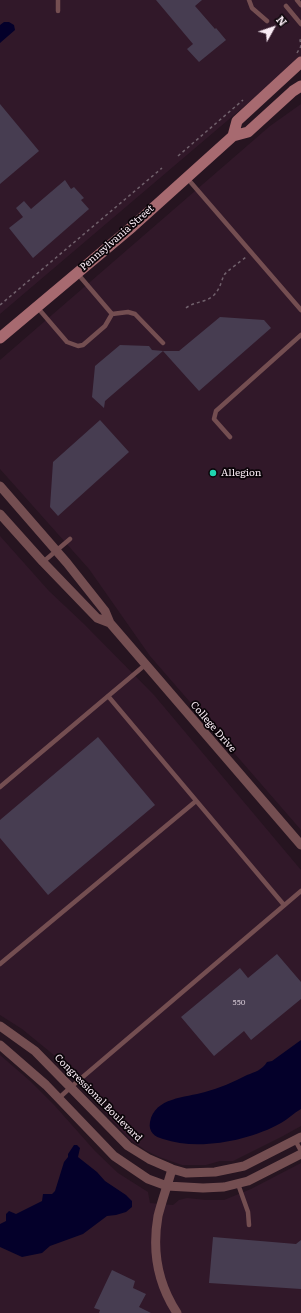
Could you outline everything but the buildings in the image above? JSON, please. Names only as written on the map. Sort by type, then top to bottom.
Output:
[{"type":"main road","name":"Pennsylvania Street","points":[[233,136],[237,120],[298,58]]},
{"type":"main road","name":"Pennsylvania Street","points":[[0,338],[187,178],[233,136],[248,132],[293,91],[301,86]]},
{"type":"street","name":"College Drive","points":[[0,486],[105,611],[110,623],[145,665],[301,845]]},
{"type":"street","name":"College Drive","points":[[0,514],[43,562],[97,618],[110,623]]},
{"type":"street","name":"Congressional Boulevard","points":[[0,1026],[36,1051],[128,1146],[149,1159],[172,1169],[186,1173],[215,1172],[244,1166],[298,1139]]},
{"type":"street","points":[[0,1045],[46,1085],[114,1156],[148,1179],[167,1186],[203,1188],[224,1187],[238,1184],[248,1181],[301,1154]]},
{"type":"street","points":[[172,1169],[159,1215],[155,1247],[161,1281],[177,1313]]},
{"type":"lane","points":[[58,0],[58,11]]},
{"type":"lane","points":[[249,0],[252,8],[267,21]]},
{"type":"lane","points":[[297,0],[301,5]]},
{"type":"lane","points":[[286,6],[301,24]]},
{"type":"lane","points":[[187,178],[301,310]]},
{"type":"lane","points":[[77,273],[112,314]]},
{"type":"lane","points":[[37,307],[67,342],[78,346],[83,345],[106,326],[112,314]]},
{"type":"lane","points":[[112,314],[128,312],[135,314],[163,344]]},
{"type":"lane","points":[[230,437],[214,419],[216,411],[301,335]]},
{"type":"lane","points":[[43,562],[70,539]]},
{"type":"lane","points":[[0,787],[145,665]]},
{"type":"lane","points":[[108,696],[284,905]]},
{"type":"lane","points":[[0,964],[196,801]]},
{"type":"lane","points":[[59,1098],[301,891]]},
{"type":"lane","points":[[298,1139],[301,1151]]},
{"type":"lane","points":[[238,1184],[248,1212],[249,1225]]},
{"type":"path","points":[[298,58],[301,39]]},
{"type":"path","points":[[178,156],[247,98]]},
{"type":"path","points":[[0,305],[162,168]]},
{"type":"path","points":[[186,308],[191,304],[202,302],[214,296],[220,287],[225,274],[246,257]]},
{"type":"shaded area","points":[[0,0],[301,0],[301,58],[0,314]]},
{"type":"shaded area","points":[[4,22],[9,22],[14,25],[15,30],[0,43],[0,25]]},
{"type":"shaded area","points":[[301,104],[301,830],[150,656],[89,569],[0,469],[0,360],[270,126]]},
{"type":"shaded area","points":[[0,536],[49,591],[154,695],[301,870],[301,1126],[233,1161],[220,1161],[206,1165],[182,1165],[159,1157],[145,1150],[128,1138],[55,1056],[22,1029],[0,1015]]},
{"type":"shaded area","points":[[301,1040],[301,1109],[281,1123],[254,1135],[207,1144],[192,1144],[163,1139],[157,1137],[151,1131],[150,1122],[153,1114],[164,1103],[216,1089],[256,1072],[267,1062],[272,1061]]},
{"type":"shaded area","points":[[0,1055],[30,1081],[55,1106],[95,1151],[118,1173],[148,1192],[150,1203],[173,1205],[179,1200],[187,1198],[224,1200],[251,1189],[301,1163],[301,1313],[0,1313]]},
{"type":"shaded area","points":[[74,1145],[77,1145],[80,1148],[78,1157],[97,1172],[105,1181],[126,1195],[132,1201],[132,1207],[126,1212],[107,1216],[83,1234],[50,1246],[42,1253],[22,1257],[0,1247],[0,1224],[6,1221],[6,1214],[9,1211],[16,1214],[42,1201],[43,1194],[52,1194],[55,1191],[64,1162]]},
{"type":"place","name":"Allegion","points":[[213,473]]}]
